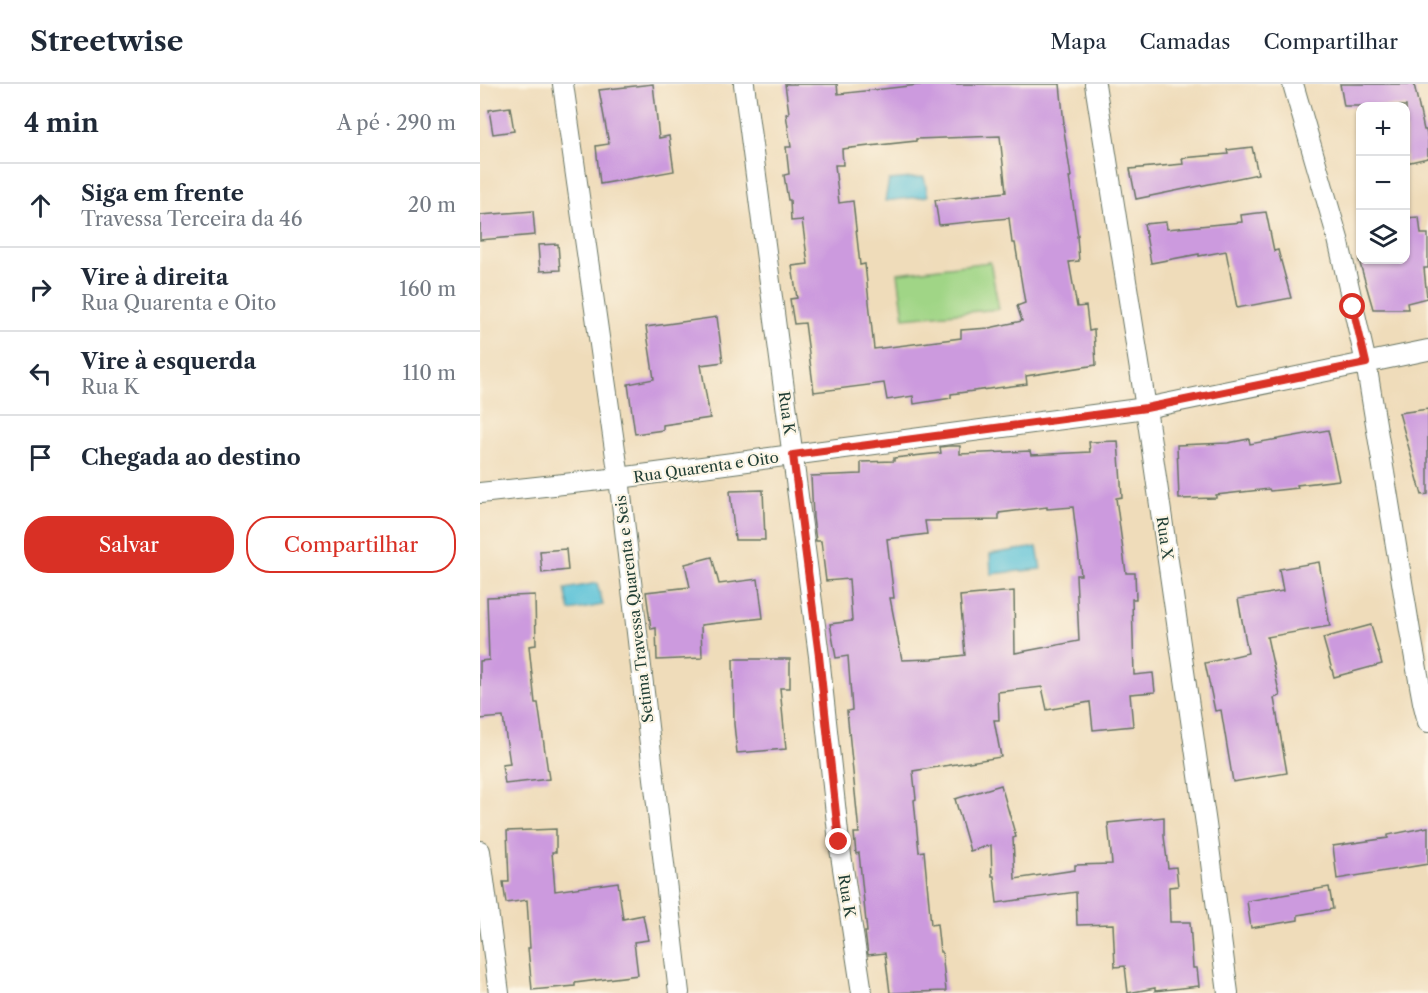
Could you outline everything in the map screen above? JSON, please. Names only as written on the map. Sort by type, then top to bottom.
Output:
[{"type":"street","name":"Setima Travessa Quarenta e Seis","points":[[563,84],[619,478],[678,993]]},
{"type":"street","name":"Rua K","points":[[744,84],[819,656],[839,842],[862,993]]},
{"type":"street","name":"Rua X","points":[[1095,84],[1146,408],[1228,993]]},
{"type":"street","points":[[1293,84],[1338,238],[1366,363],[1419,629],[1423,702],[1428,722]]},
{"type":"street","name":"Rua Quarenta e Oito","points":[[480,493],[619,478],[1146,408],[1428,350]]},
{"type":"street","points":[[480,851],[499,993]]},
{"type":"green space","points":[[990,262],[999,309],[904,318],[898,273]]},
{"type":"water","points":[[924,177],[928,196],[885,201],[889,180]]},
{"type":"water","points":[[1037,547],[1041,569],[991,574],[990,554]]},
{"type":"water","points":[[597,583],[603,605],[570,611],[565,589]]},
{"type":"building","points":[[653,84],[659,138],[669,136],[674,171],[600,184],[596,146],[609,144],[599,90]]},
{"type":"building","points":[[785,84],[837,84],[838,94],[927,84],[1060,84],[1071,177],[1069,177],[1078,236],[1079,261],[1069,262],[1077,307],[1086,306],[1089,331],[1094,330],[1096,365],[1026,376],[1027,384],[951,394],[951,398],[914,404],[913,396],[887,400],[884,383],[814,392],[805,323],[794,324],[790,299],[797,298],[792,266],[808,264],[802,220],[791,221],[790,200],[788,200],[784,175],[789,174],[786,147],[791,147],[786,114],[789,113]],"holes":[[[1000,136],[1006,192],[935,200],[939,225],[1009,218],[1025,303],[1017,306],[1022,321],[989,328],[961,330],[961,338],[874,349],[865,264],[860,265],[853,201],[839,203],[835,165],[843,165],[842,149],[916,141],[916,139]]]},
{"type":"building","points":[[1340,84],[1414,84],[1428,140],[1428,158],[1410,162],[1410,102],[1356,102],[1356,106],[1344,106]]},
{"type":"building","points":[[510,107],[514,131],[493,134],[489,110]]},
{"type":"building","points":[[1252,147],[1258,174],[1136,199],[1130,169],[1183,164],[1182,158],[1228,154],[1227,150]]},
{"type":"building","points":[[533,211],[535,235],[480,240],[480,215]]},
{"type":"building","points":[[1266,212],[1274,251],[1278,250],[1291,298],[1237,308],[1226,251],[1151,263],[1144,224],[1166,222],[1167,229],[1242,222],[1241,215]]},
{"type":"building","points":[[1419,217],[1421,234],[1428,234],[1428,268],[1424,268],[1427,298],[1407,303],[1408,309],[1373,309],[1360,264],[1410,264],[1410,218]]},
{"type":"building","points":[[558,244],[560,270],[540,271],[538,245]]},
{"type":"building","points":[[717,317],[723,362],[701,365],[710,418],[663,425],[663,430],[635,434],[628,384],[654,379],[646,327]]},
{"type":"building","points":[[1428,409],[1428,494],[1422,495],[1399,413]]},
{"type":"building","points":[[1328,430],[1339,480],[1297,485],[1298,488],[1216,495],[1216,498],[1179,499],[1177,445],[1228,443],[1249,439],[1250,444]]},
{"type":"building","points":[[1118,441],[1122,497],[1116,498],[1126,573],[1135,573],[1136,599],[1132,599],[1134,675],[1153,673],[1155,692],[1130,694],[1133,726],[1093,730],[1090,702],[1047,710],[1042,687],[998,692],[999,720],[994,720],[1001,757],[913,771],[919,852],[924,851],[931,925],[937,924],[946,991],[890,993],[885,953],[868,955],[859,853],[856,854],[854,833],[859,833],[847,711],[852,710],[848,656],[836,658],[830,624],[852,621],[849,579],[826,581],[821,541],[816,541],[811,476],[861,474],[861,462],[894,461],[894,458],[941,453],[940,447],[948,446],[960,446],[960,454],[1030,451],[1031,455],[1090,452],[1089,442]],"holes":[[[1047,507],[1047,509],[1073,507],[1081,575],[1076,575],[1079,641],[1015,653],[1014,591],[960,596],[965,655],[902,660],[890,598],[894,598],[887,539],[927,534],[925,521],[999,520],[999,513]]]},
{"type":"building","points":[[763,490],[765,540],[735,540],[730,491]]},
{"type":"building","points":[[566,549],[568,570],[542,573],[540,551]]},
{"type":"building","points":[[712,557],[719,584],[758,579],[763,618],[701,625],[702,658],[657,660],[656,628],[651,629],[646,592],[690,587],[685,564]]},
{"type":"building","points":[[1319,562],[1330,626],[1267,637],[1280,696],[1274,698],[1287,773],[1233,782],[1221,710],[1215,711],[1205,663],[1248,653],[1238,599],[1283,591],[1279,569]]},
{"type":"building","points":[[535,595],[536,645],[529,646],[535,703],[538,703],[549,779],[505,784],[502,765],[510,764],[503,717],[480,719],[480,661],[489,660],[487,597]]},
{"type":"building","points":[[1371,625],[1382,664],[1334,677],[1323,638]]},
{"type":"building","points":[[733,659],[790,659],[790,688],[780,688],[786,749],[737,753]]},
{"type":"building","points":[[1001,785],[1016,837],[1013,838],[1015,879],[1075,870],[1075,865],[1112,864],[1108,823],[1164,817],[1168,868],[1176,867],[1178,886],[1169,887],[1170,922],[1190,922],[1193,968],[1197,968],[1199,986],[1155,991],[1155,988],[1128,993],[1125,966],[1115,967],[1113,924],[1077,925],[1076,892],[997,903],[994,876],[992,876],[991,845],[970,851],[955,799]]},
{"type":"building","points":[[1428,827],[1428,864],[1337,879],[1333,846],[1388,838],[1388,835]]},
{"type":"building","points":[[556,829],[556,852],[552,852],[555,891],[618,882],[623,919],[643,915],[648,940],[634,942],[638,975],[575,983],[575,986],[532,990],[527,900],[506,903],[503,882],[509,882],[507,831]]},
{"type":"building","points":[[1329,887],[1333,909],[1298,915],[1298,920],[1251,928],[1247,901]]},
{"type":"route","points":[[839,842],[819,656],[793,455],[1146,408],[1366,363],[1353,307]]}]
